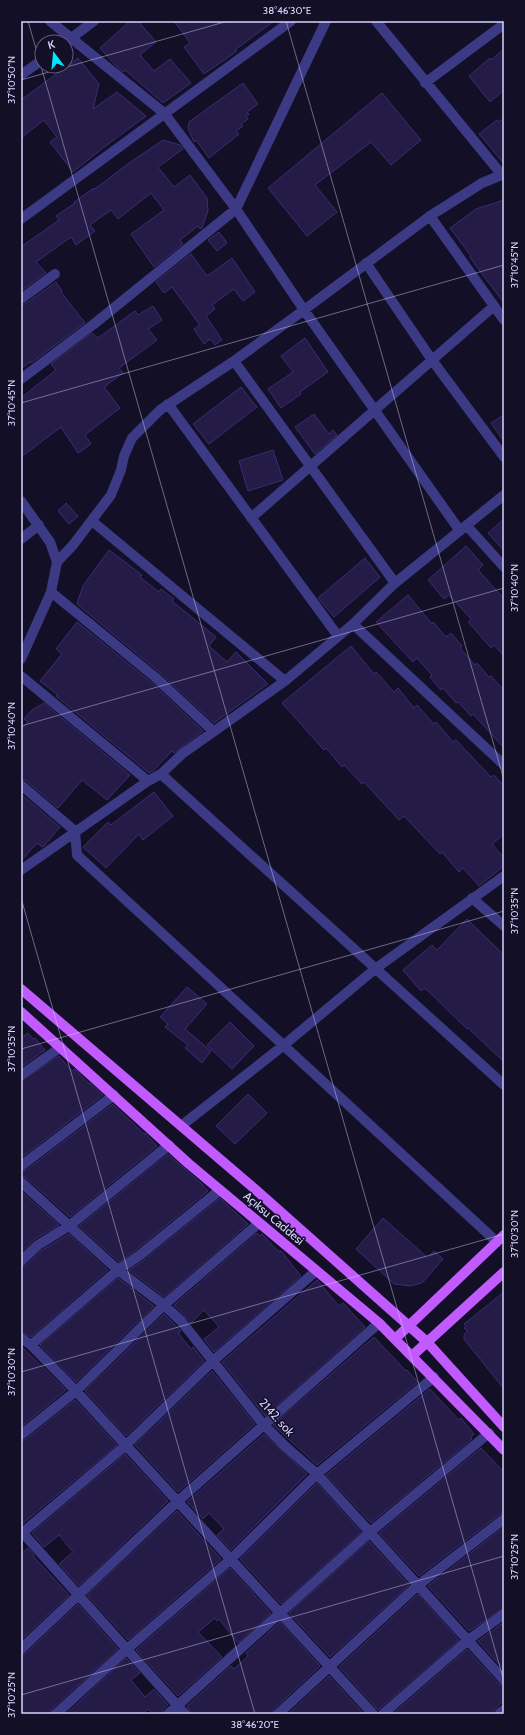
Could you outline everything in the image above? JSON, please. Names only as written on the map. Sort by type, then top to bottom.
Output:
[{"type":"main road","name":"Açıksu Caddesi","points":[[21,989],[256,1190],[427,1342],[504,1427]]},
{"type":"main road","name":"Açıksu Caddesi","points":[[21,1012],[169,1145],[188,1164],[396,1338],[504,1450]]},
{"type":"main road","points":[[396,1338],[500,1239]]},
{"type":"main road","points":[[413,1355],[504,1272]]},
{"type":"street","points":[[50,21],[62,34]]},
{"type":"street","points":[[74,36],[94,21]]},
{"type":"street","points":[[21,219],[291,21]]},
{"type":"street","points":[[21,379],[94,324],[236,209],[326,21]]},
{"type":"street","points":[[57,562],[111,496],[121,470],[124,456],[132,438],[144,425],[168,404],[234,361],[430,216],[482,183],[504,175],[425,83],[376,21]]},
{"type":"street","points":[[425,83],[504,24]]},
{"type":"street","points":[[74,45],[164,113],[236,209],[304,310],[375,411],[464,528],[504,567]]},
{"type":"street","points":[[21,75],[34,66]]},
{"type":"street","points":[[430,216],[504,318]]},
{"type":"street","points":[[366,263],[432,360],[504,456]]},
{"type":"street","points":[[21,299],[55,274]]},
{"type":"street","points":[[251,518],[494,306]]},
{"type":"street","points":[[234,361],[395,583]]},
{"type":"street","points":[[168,404],[338,636]]},
{"type":"street","points":[[21,870],[75,831],[148,781],[161,774],[182,754],[285,681],[353,624],[395,583],[504,495]]},
{"type":"street","points":[[21,500],[50,542],[57,562],[52,592],[21,659]]},
{"type":"street","points":[[92,521],[285,681]]},
{"type":"street","points":[[21,539],[39,525]]},
{"type":"street","points":[[52,592],[155,677],[213,732]]},
{"type":"street","points":[[353,624],[504,766]]},
{"type":"street","points":[[21,676],[148,781]]},
{"type":"street","points":[[161,774],[504,1085]]},
{"type":"street","points":[[21,785],[75,831],[77,855],[284,1045],[500,1239]]},
{"type":"street","points":[[181,1126],[284,1045],[375,968],[504,876]]},
{"type":"street","points":[[472,898],[504,926]]},
{"type":"street","points":[[21,1076],[62,1048]]},
{"type":"street","points":[[21,1166],[114,1095]]},
{"type":"street","points":[[21,1261],[38,1245],[69,1226],[169,1145]]},
{"type":"street","name":"2142. sok","points":[[21,1182],[118,1270],[164,1305],[181,1321],[263,1424],[286,1447],[317,1474],[417,1586],[504,1680]]},
{"type":"street","points":[[220,1190],[140,1255],[24,1341],[76,1391],[125,1446],[178,1501],[230,1560],[374,1714]]},
{"type":"street","points":[[21,1435],[76,1391],[164,1305],[259,1222]]},
{"type":"street","points":[[186,1714],[126,1650],[22,1533],[125,1446],[213,1362],[316,1271]]},
{"type":"street","points":[[21,1649],[178,1501],[263,1424],[379,1323]]},
{"type":"street","points":[[56,1714],[126,1650],[230,1560],[317,1474],[434,1377]]},
{"type":"street","points":[[168,1714],[369,1533],[489,1434]]},
{"type":"street","points":[[278,1714],[417,1586],[504,1519]]},
{"type":"street","points":[[384,1714],[468,1640],[504,1614]]},
{"type":"street","points":[[499,1714],[504,1710]]},
{"type":"building","points":[[130,21],[138,21],[156,42],[140,55],[154,71],[170,59],[191,83],[163,103],[125,70],[123,72],[116,66],[100,48]]},
{"type":"building","points":[[174,21],[274,21],[235,50],[237,51],[204,74],[184,47],[190,43]]},
{"type":"building","points":[[504,49],[504,90],[490,102],[469,76],[490,58],[491,60]]},
{"type":"building","points":[[78,58],[99,84],[93,109],[117,92],[146,116],[73,172],[50,142],[57,137],[44,120],[21,138],[21,100],[56,74],[74,74],[74,61]]},
{"type":"building","points":[[243,83],[258,104],[247,112],[249,114],[246,116],[248,119],[241,124],[243,126],[236,131],[239,134],[209,158],[196,140],[194,142],[188,128],[189,122]]},
{"type":"building","points":[[382,93],[421,140],[391,165],[371,142],[315,185],[337,212],[307,236],[268,188]]},
{"type":"building","points":[[504,118],[504,164],[479,134],[497,120],[499,122]]},
{"type":"building","points":[[163,140],[180,145],[183,149],[158,167],[174,187],[190,175],[207,198],[208,211],[202,228],[200,229],[198,226],[180,240],[183,244],[154,267],[131,234],[164,210],[151,193],[118,219],[111,210],[90,225],[95,231],[76,245],[71,237],[36,262],[46,273],[21,291],[21,247],[59,220],[56,216],[75,203],[74,202],[94,188],[95,189],[129,163]]},
{"type":"building","points":[[504,200],[504,303],[450,228],[476,209]]},
{"type":"building","points":[[219,232],[227,243],[217,251],[208,240]]},
{"type":"building","points":[[191,254],[207,276],[232,258],[255,292],[243,301],[234,289],[212,305],[215,309],[206,316],[222,340],[215,345],[210,339],[204,344],[194,329],[200,325],[172,287],[164,293],[156,282]]},
{"type":"building","points":[[56,282],[62,291],[61,292],[85,323],[21,369],[21,305],[25,304]]},
{"type":"building","points":[[153,306],[162,320],[148,329],[157,340],[119,368],[123,373],[104,387],[120,408],[85,435],[91,444],[78,453],[61,427],[21,457],[21,398],[56,370],[51,364],[92,333],[98,338],[135,311],[138,315]]},
{"type":"building","points":[[305,338],[328,372],[281,408],[268,389],[293,372],[281,356]]},
{"type":"building","points":[[241,387],[257,407],[209,444],[193,424]]},
{"type":"building","points":[[314,414],[329,434],[333,430],[337,435],[315,454],[295,427]]},
{"type":"building","points":[[504,415],[504,442],[491,423]]},
{"type":"building","points":[[273,450],[283,480],[248,491],[239,461]]},
{"type":"building","points":[[66,503],[78,516],[69,524],[58,511]]},
{"type":"building","points":[[504,519],[504,551],[488,533]]},
{"type":"building","points":[[466,546],[483,565],[478,570],[504,599],[504,656],[494,645],[491,648],[468,622],[471,619],[449,595],[444,599],[428,580]]},
{"type":"building","points":[[109,550],[142,575],[140,577],[159,592],[161,589],[174,599],[172,601],[216,637],[209,646],[227,662],[236,652],[268,684],[214,723],[159,672],[78,605],[77,603],[83,586]]},
{"type":"building","points":[[365,558],[380,577],[334,617],[318,598]]},
{"type":"building","points":[[408,595],[432,624],[433,622],[446,637],[451,633],[462,646],[460,648],[475,665],[477,663],[489,677],[491,676],[504,690],[504,748],[473,714],[471,716],[458,702],[456,703],[443,688],[441,690],[430,677],[432,675],[417,658],[413,662],[376,622]]},
{"type":"building","points":[[77,622],[151,682],[203,731],[174,753],[172,751],[154,770],[149,773],[40,681],[62,654],[56,649]]},
{"type":"building","points":[[351,646],[374,674],[376,672],[394,692],[398,688],[414,708],[417,705],[434,724],[436,722],[453,742],[456,740],[491,777],[494,775],[504,786],[504,834],[492,844],[504,858],[504,866],[479,886],[463,868],[459,872],[442,852],[440,854],[404,816],[399,820],[364,782],[362,784],[344,765],[342,767],[326,748],[324,750],[282,703]]},
{"type":"building","points":[[44,703],[130,775],[107,800],[82,780],[58,808],[25,780],[21,779],[21,730],[28,722],[24,719],[32,710]]},
{"type":"building","points":[[154,792],[173,816],[143,840],[139,834],[106,868],[83,847],[108,822],[111,825]]},
{"type":"building","points":[[21,794],[60,827],[44,846],[42,847],[37,843],[21,861]]},
{"type":"building","points":[[467,919],[504,955],[504,1062],[468,1028],[467,1029],[425,988],[421,991],[403,970],[432,945],[437,950]]},
{"type":"building","points":[[187,987],[207,1004],[185,1029],[211,1051],[202,1063],[185,1048],[188,1045],[165,1027],[168,1024],[160,1017]]},
{"type":"building","points":[[230,1022],[254,1046],[232,1069],[207,1045]]},
{"type":"building","points":[[28,1033],[33,1039],[35,1038],[45,1050],[21,1067],[21,1038]]},
{"type":"building","points":[[59,1056],[72,1071],[75,1069],[89,1084],[90,1083],[103,1095],[21,1158],[21,1081]]},
{"type":"building","points":[[248,1094],[267,1113],[235,1144],[216,1126]]},
{"type":"building","points":[[113,1104],[157,1146],[70,1217],[25,1177],[21,1176],[21,1172],[25,1171]]},
{"type":"building","points":[[168,1154],[208,1191],[136,1250],[119,1262],[79,1226]]},
{"type":"building","points":[[21,1191],[59,1225],[35,1239],[21,1252]]},
{"type":"building","points":[[220,1198],[248,1224],[164,1297],[129,1270],[144,1260]]},
{"type":"building","points":[[383,1218],[428,1258],[434,1251],[443,1259],[422,1283],[410,1286],[394,1284],[356,1249]]},
{"type":"building","points":[[257,1233],[260,1236],[262,1234],[279,1252],[281,1251],[301,1276],[214,1352],[204,1339],[219,1327],[204,1310],[191,1323],[174,1305]]},
{"type":"building","points":[[69,1234],[108,1270],[31,1337],[21,1332],[21,1267],[25,1266],[42,1250]]},
{"type":"building","points":[[118,1278],[154,1306],[76,1382],[40,1345]]},
{"type":"building","points":[[317,1280],[339,1306],[343,1303],[365,1327],[265,1416],[222,1362]]},
{"type":"building","points":[[504,1292],[504,1389],[464,1339],[464,1335],[467,1331],[464,1328],[466,1326],[464,1324]]},
{"type":"building","points":[[164,1314],[181,1331],[178,1333],[191,1349],[193,1347],[204,1361],[126,1436],[85,1391]]},
{"type":"building","points":[[374,1337],[418,1382],[317,1465],[273,1425]]},
{"type":"building","points":[[21,1346],[66,1390],[21,1427]]},
{"type":"building","points":[[212,1371],[255,1424],[178,1492],[135,1445]]},
{"type":"building","points":[[430,1389],[459,1420],[461,1418],[474,1434],[471,1437],[472,1439],[371,1523],[326,1475]]},
{"type":"building","points":[[75,1400],[117,1445],[21,1525],[21,1441],[25,1440]]},
{"type":"building","points":[[264,1434],[307,1474],[231,1550],[217,1535],[224,1529],[209,1513],[203,1519],[187,1502]]},
{"type":"building","points":[[481,1448],[504,1472],[504,1513],[500,1514],[419,1576],[379,1533]]},
{"type":"building","points":[[125,1454],[168,1501],[79,1586],[59,1564],[73,1552],[59,1535],[44,1547],[32,1533]]},
{"type":"building","points":[[317,1483],[361,1532],[281,1604],[240,1559]]},
{"type":"building","points":[[177,1511],[221,1559],[128,1640],[87,1595]]},
{"type":"building","points":[[504,1527],[504,1608],[469,1631],[428,1586]]},
{"type":"building","points":[[369,1541],[409,1585],[330,1657],[289,1613]]},
{"type":"building","points":[[28,1548],[34,1555],[33,1556],[69,1595],[21,1640],[21,1554]]},
{"type":"building","points":[[230,1568],[271,1613],[238,1643],[219,1619],[217,1621],[215,1618],[198,1632],[222,1657],[178,1696],[136,1650]]},
{"type":"building","points":[[418,1594],[459,1640],[378,1710],[339,1667]]},
{"type":"building","points":[[78,1604],[118,1649],[52,1709],[50,1714],[21,1714],[21,1655],[25,1654]]},
{"type":"building","points":[[280,1622],[320,1666],[274,1709],[272,1714],[191,1714],[187,1706],[231,1666],[234,1669],[248,1656],[246,1653]]},
{"type":"building","points":[[504,1622],[504,1670],[478,1641]]},
{"type":"building","points":[[467,1649],[499,1684],[504,1686],[504,1700],[490,1714],[393,1714]]},
{"type":"building","points":[[126,1658],[140,1673],[131,1680],[145,1697],[154,1689],[168,1705],[163,1709],[162,1714],[153,1714],[148,1709],[142,1714],[66,1714]]},
{"type":"building","points":[[329,1676],[364,1714],[288,1714]]}]
